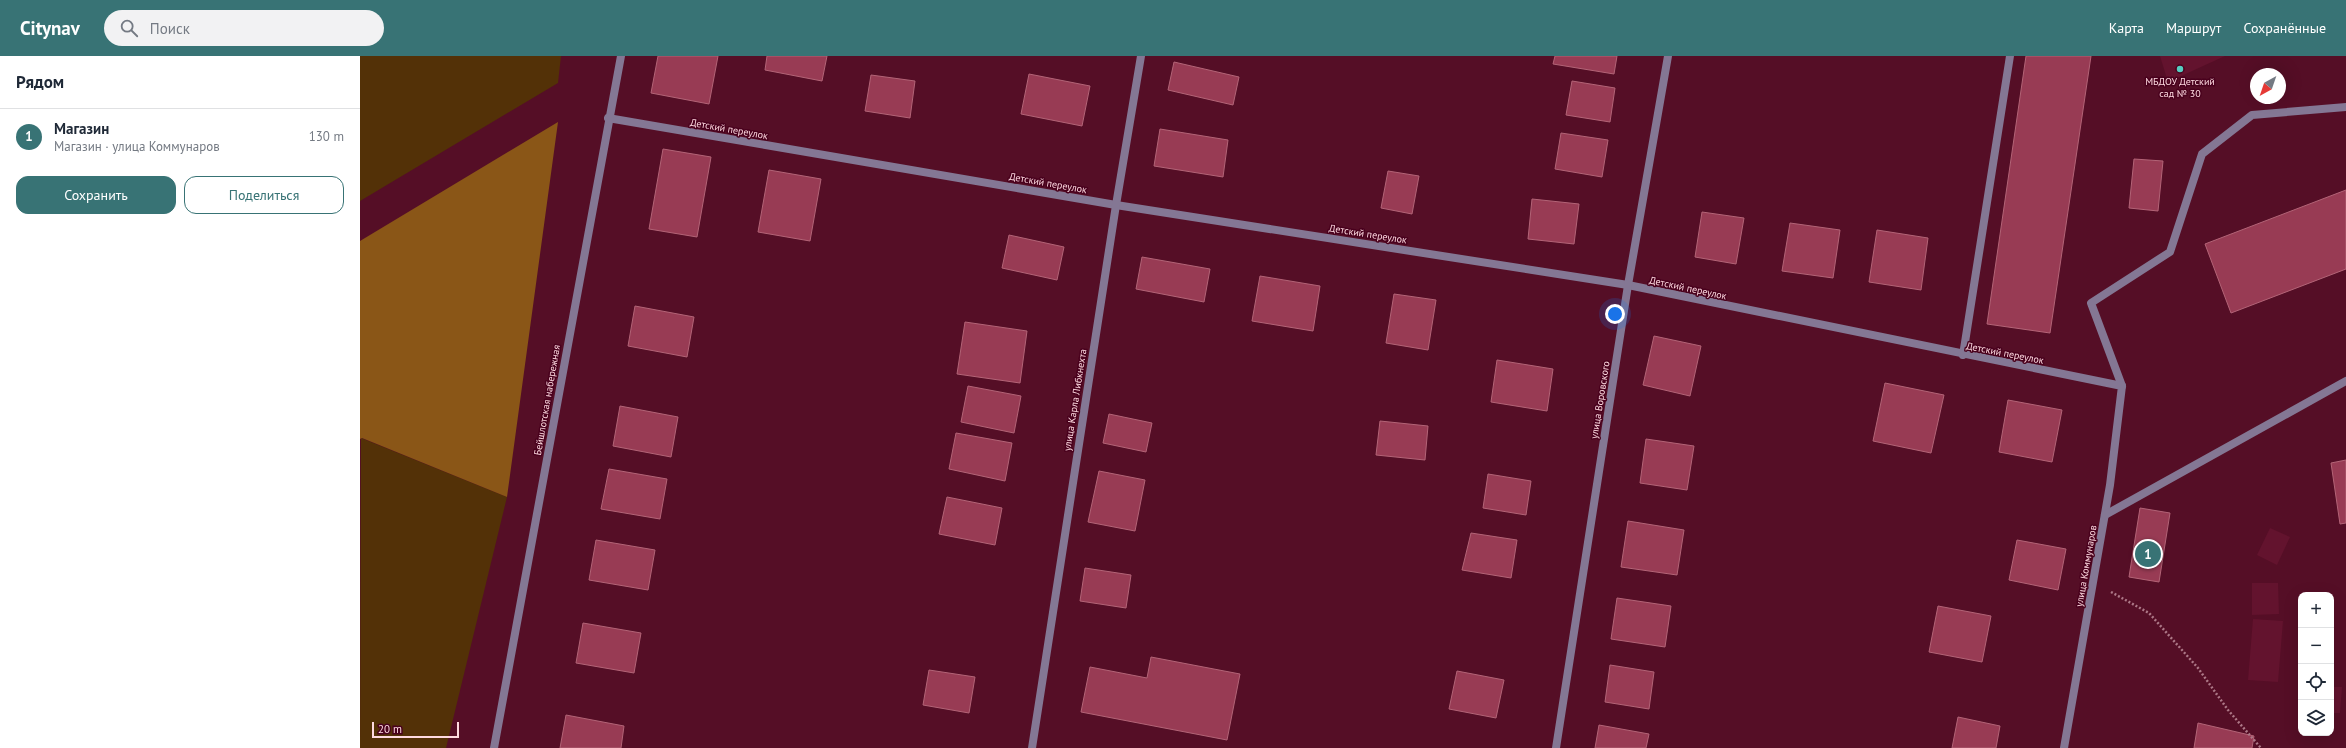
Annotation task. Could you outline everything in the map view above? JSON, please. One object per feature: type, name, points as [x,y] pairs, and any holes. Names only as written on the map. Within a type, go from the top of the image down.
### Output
[{"type":"street","name":"Бейшлотская набережная","points":[[494,748],[608,118],[621,56]]},
{"type":"street","name":"улица Карла Либкнехта","points":[[1032,748],[1116,205],[1141,56]]},
{"type":"street","name":"улица Воровского","points":[[1556,748],[1628,286],[1668,56]]},
{"type":"street","points":[[1963,355],[2010,56]]},
{"type":"street","points":[[2122,386],[2091,303],[2170,252],[2202,154],[2252,115],[2346,107]]},
{"type":"street","name":"Детский переулок","points":[[608,118],[1116,205],[1628,286],[2122,386]]},
{"type":"street","points":[[2105,515],[2346,382]]},
{"type":"street","name":"улица Коммунаров","points":[[2064,748],[2105,515],[2122,386]]},
{"type":"path","points":[[2093,582],[2149,613],[2198,668],[2228,710],[2261,748]]},
{"type":"shaded area","points":[[360,56],[561,56],[558,83],[360,201]]},
{"type":"shaded area","name":"МБДОУ Детский сад № 30","points":[[2160,56],[2225,56],[2168,82]]},
{"type":"shaded area","points":[[558,122],[507,497],[362,438],[360,439],[360,241]]},
{"type":"shaded area","points":[[361,438],[507,497],[446,748],[360,748]]},
{"type":"shaded area","points":[[2270,528],[2290,537],[2277,565],[2257,555]]},
{"type":"shaded area","points":[[2252,583],[2278,583],[2279,614],[2252,615]]},
{"type":"shaded area","points":[[2253,619],[2283,621],[2278,682],[2248,680]]},
{"type":"shaded area","points":[[2334,687],[2342,687],[2340,713],[2334,713]]},
{"type":"building","points":[[658,56],[718,56],[709,104],[651,93]]},
{"type":"building","points":[[767,56],[827,56],[822,81],[765,70]]},
{"type":"building","points":[[1555,56],[1617,56],[1614,74],[1553,64]]},
{"type":"building","points":[[2026,56],[2091,56],[2050,333],[1987,324]]},
{"type":"building","points":[[1174,62],[1239,77],[1233,105],[1168,90]]},
{"type":"building","points":[[1029,74],[1090,86],[1082,126],[1021,114]]},
{"type":"building","points":[[871,75],[915,81],[910,118],[865,111]]},
{"type":"building","points":[[1572,81],[1615,88],[1610,122],[1566,115]]},
{"type":"building","points":[[1160,129],[1228,140],[1223,177],[1154,166]]},
{"type":"building","points":[[1561,133],[1608,140],[1602,177],[1555,169]]},
{"type":"building","points":[[663,149],[711,157],[697,237],[649,229]]},
{"type":"building","points":[[2134,159],[2163,161],[2158,211],[2129,208]]},
{"type":"building","points":[[769,170],[821,179],[810,241],[758,232]]},
{"type":"building","points":[[1388,171],[1419,176],[1412,214],[1381,208]]},
{"type":"building","points":[[2346,190],[2346,269],[2231,313],[2205,244]]},
{"type":"building","points":[[1532,199],[1579,204],[1574,244],[1528,239]]},
{"type":"building","points":[[1702,212],[1744,218],[1736,264],[1695,257]]},
{"type":"building","points":[[1790,223],[1840,230],[1833,278],[1782,271]]},
{"type":"building","points":[[1877,230],[1928,238],[1921,290],[1869,282]]},
{"type":"building","points":[[1009,235],[1064,247],[1057,280],[1002,268]]},
{"type":"building","points":[[1142,257],[1210,269],[1204,302],[1136,289]]},
{"type":"building","points":[[1260,276],[1320,286],[1313,331],[1252,321]]},
{"type":"building","points":[[1394,294],[1436,300],[1428,350],[1386,343]]},
{"type":"building","points":[[635,306],[694,317],[687,357],[628,346]]},
{"type":"building","points":[[965,322],[1027,331],[1020,383],[957,374]]},
{"type":"building","points":[[1654,336],[1701,346],[1690,396],[1643,385]]},
{"type":"building","points":[[1497,360],[1553,369],[1547,411],[1491,402]]},
{"type":"building","points":[[1885,383],[1944,395],[1931,453],[1873,441]]},
{"type":"building","points":[[968,386],[1021,396],[1014,433],[961,422]]},
{"type":"building","points":[[2008,400],[2062,410],[2052,462],[1999,452]]},
{"type":"building","points":[[620,406],[678,417],[671,457],[613,446]]},
{"type":"building","points":[[1109,414],[1152,423],[1146,452],[1103,443]]},
{"type":"building","points":[[1380,421],[1428,426],[1425,460],[1376,455]]},
{"type":"building","points":[[956,433],[1012,443],[1005,481],[949,469]]},
{"type":"building","points":[[1646,439],[1694,446],[1687,490],[1640,483]]},
{"type":"building","points":[[2346,460],[2346,523],[2340,524],[2331,463]]},
{"type":"building","points":[[609,469],[667,479],[660,519],[601,509]]},
{"type":"building","points":[[1099,471],[1145,480],[1135,531],[1088,522]]},
{"type":"building","points":[[1488,474],[1531,481],[1526,515],[1483,508]]},
{"type":"building","points":[[947,497],[1002,508],[995,545],[939,534]]},
{"type":"building","points":[[2140,508],[2170,513],[2159,582],[2129,577]]},
{"type":"building","points":[[1628,521],[1684,530],[1677,575],[1621,567]]},
{"type":"building","points":[[1471,533],[1517,540],[1511,578],[1462,570]]},
{"type":"building","points":[[596,540],[655,550],[648,590],[589,580]]},
{"type":"building","points":[[2017,540],[2066,549],[2058,590],[2009,580]]},
{"type":"building","points":[[1085,568],[1131,575],[1126,608],[1080,601]]},
{"type":"building","points":[[1617,598],[1671,606],[1665,647],[1611,639]]},
{"type":"building","points":[[1938,606],[1991,616],[1982,662],[1929,652]]},
{"type":"building","points":[[583,623],[641,633],[634,673],[576,663]]},
{"type":"building","points":[[1151,657],[1240,674],[1227,740],[1081,712],[1090,667],[1147,678]]},
{"type":"building","points":[[1610,665],[1654,672],[1649,709],[1605,702]]},
{"type":"building","points":[[929,670],[975,677],[969,713],[923,705]]},
{"type":"building","points":[[1457,671],[1504,680],[1496,718],[1449,709]]},
{"type":"building","points":[[566,715],[624,726],[621,748],[560,748]]},
{"type":"building","points":[[1958,717],[2000,726],[1996,748],[1952,748]]},
{"type":"building","points":[[2198,723],[2254,736],[2252,748],[2194,748]]},
{"type":"building","points":[[1599,725],[1649,734],[1646,748],[1595,748]]},
{"type":"place","name":"МБДОУ Детский сад № 30","points":[[2180,69]]},
{"type":"place","name":"Магазин","points":[[2148,554]]}]
